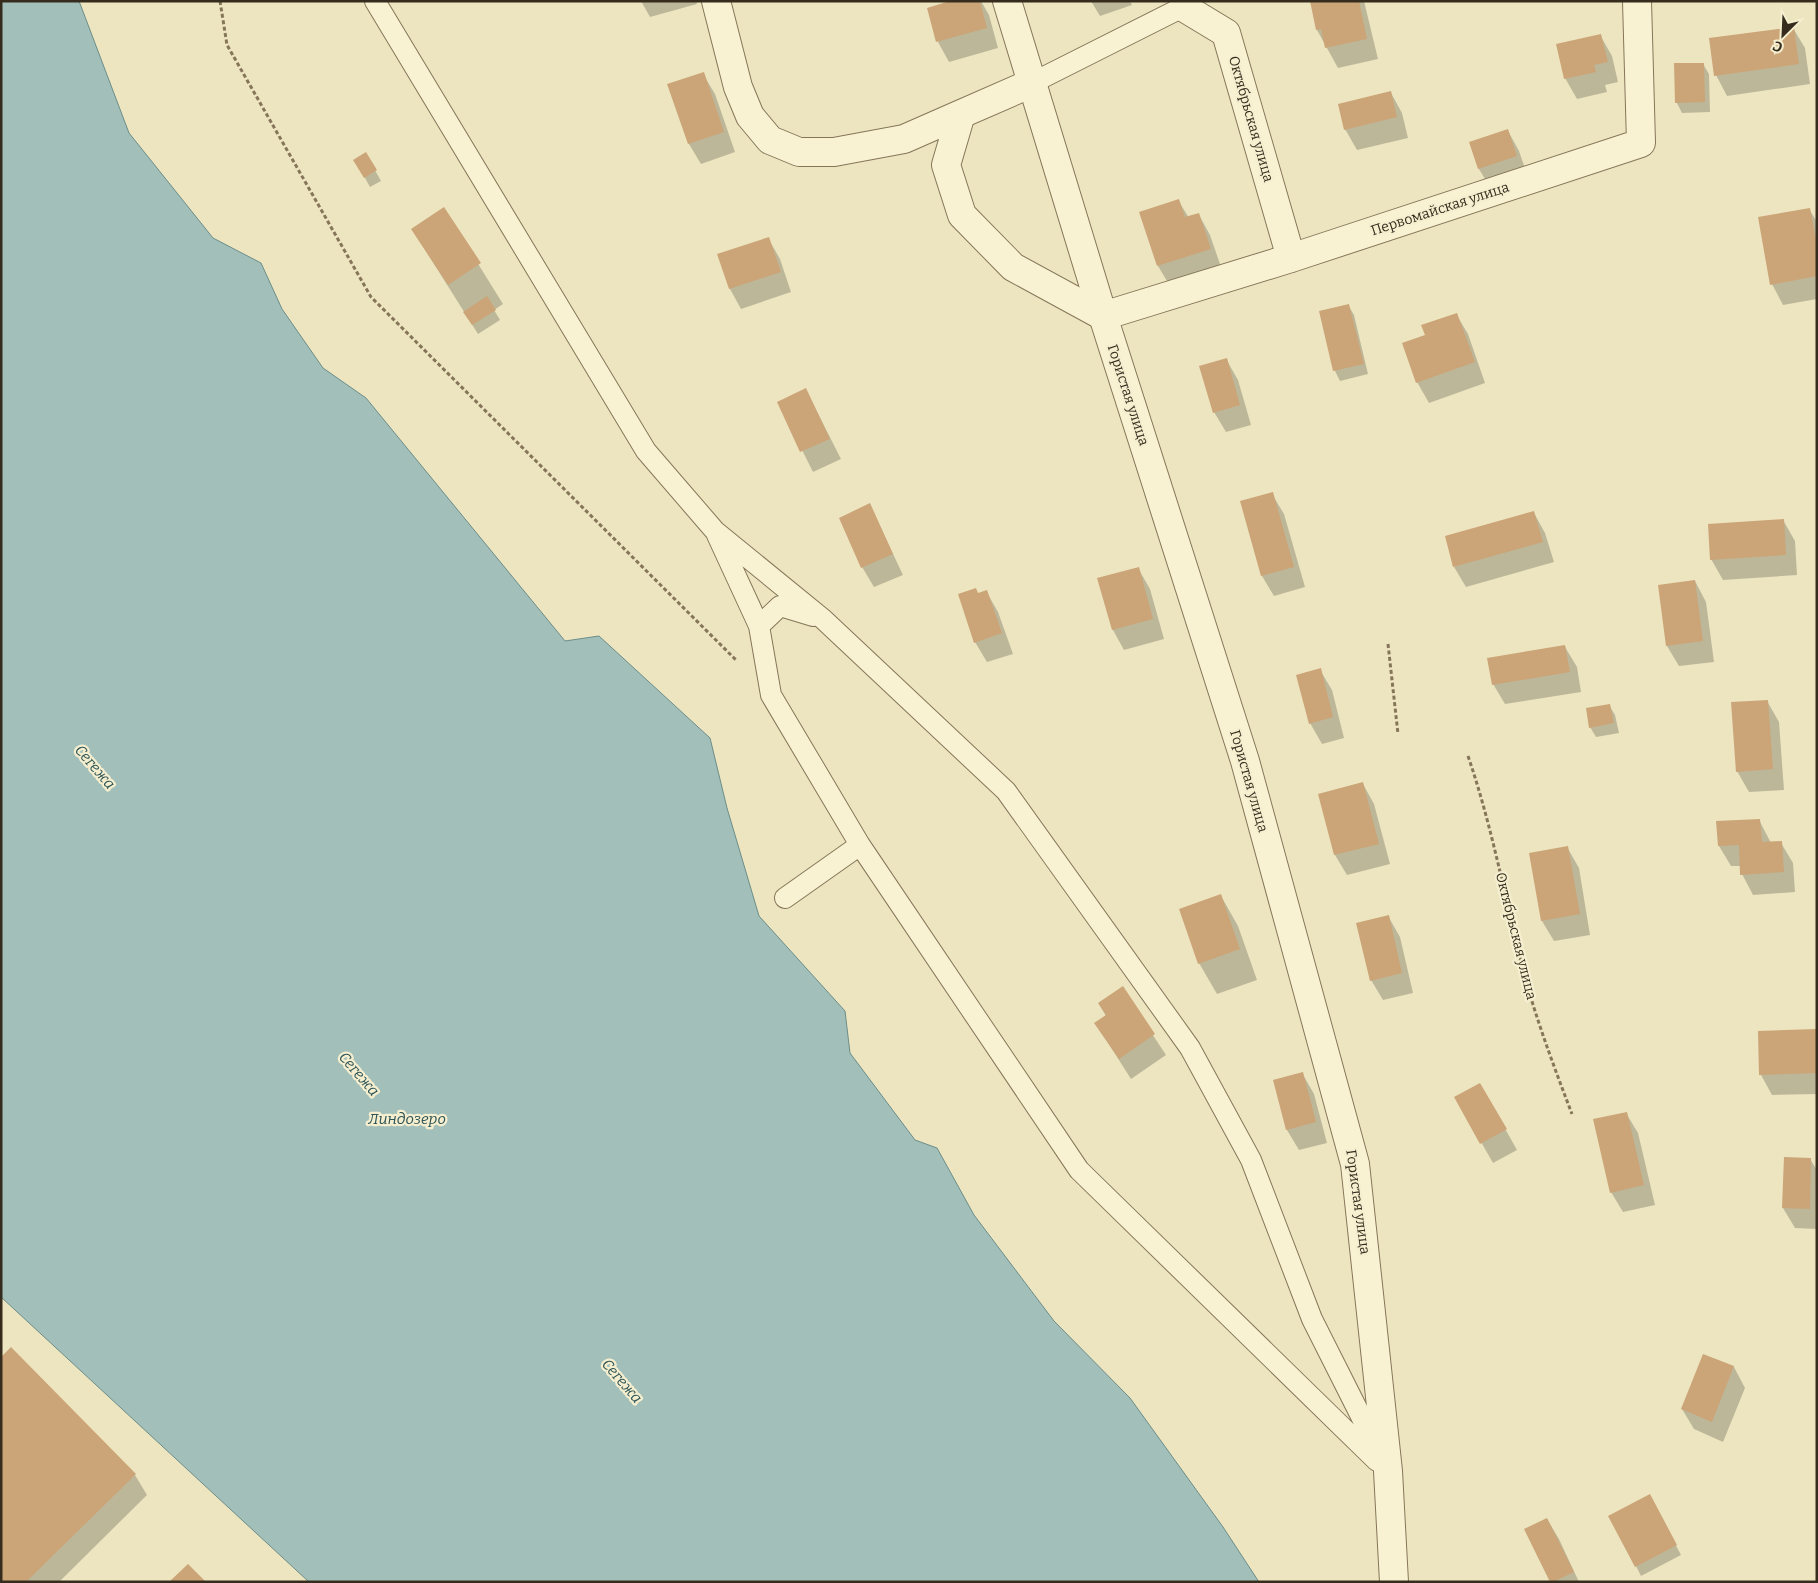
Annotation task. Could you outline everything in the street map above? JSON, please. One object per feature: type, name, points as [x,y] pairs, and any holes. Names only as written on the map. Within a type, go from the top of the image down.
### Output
[{"type":"street","points":[[716,1],[738,87],[750,116],[770,140],[799,152],[834,152],[904,139],[1032,84]]},
{"type":"street","name":"Гористая улица","points":[[1006,1],[1103,316],[1245,761],[1355,1164],[1388,1471],[1394,1582]]},
{"type":"street","name":"Первомайская улица","points":[[1103,316],[1290,258],[1641,143],[1637,1]]},
{"type":"street","name":"Октябрьская улица","points":[[1184,4],[1226,33],[1290,258]]},
{"type":"street","points":[[961,114],[946,165],[962,215],[1014,267],[1103,316]]},
{"type":"lane","points":[[375,1],[646,451],[715,531],[823,619],[1006,791],[1190,1048],[1251,1160],[1312,1319],[1388,1471]]},
{"type":"lane","points":[[1032,84],[1184,4]]},
{"type":"lane","points":[[715,531],[759,626],[771,695],[860,845],[1079,1170],[1388,1471]]},
{"type":"lane","points":[[759,626],[780,606],[823,619]]},
{"type":"lane","points":[[785,898],[860,845]]},
{"type":"path","points":[[220,1],[227,45],[372,297],[771,695]]},
{"type":"path","points":[[1388,644],[1398,734]]},
{"type":"path","name":"Октябрьская улица","points":[[1468,756],[1481,796],[1523,971],[1544,1042],[1572,1114]]},
{"type":"water","name":"Линдозеро","points":[[1,1],[79,1],[129,133],[213,238],[261,263],[282,309],[323,368],[366,398],[565,641],[599,636],[710,738],[727,808],[759,916],[845,1011],[850,1053],[915,1140],[937,1148],[974,1215],[1054,1321],[1130,1398],[1223,1527],[1259,1582],[309,1582],[1,1297]]},
{"type":"building","points":[[950,1],[980,1],[987,28],[936,42],[927,8]]},
{"type":"building","points":[[1310,1],[1359,1],[1367,39],[1325,48],[1321,29],[1316,30]]},
{"type":"building","points":[[1794,27],[1799,64],[1714,76],[1709,38]]},
{"type":"building","points":[[1601,34],[1608,62],[1594,65],[1596,72],[1564,79],[1556,44]]},
{"type":"building","points":[[1674,63],[1704,63],[1705,102],[1675,103]]},
{"type":"building","points":[[704,72],[724,132],[688,144],[667,84]]},
{"type":"building","points":[[1391,91],[1397,117],[1344,130],[1338,104]]},
{"type":"building","points":[[1508,129],[1517,156],[1478,169],[1469,142]]},
{"type":"building","points":[[366,152],[377,170],[364,178],[353,160]]},
{"type":"building","points":[[1179,199],[1185,217],[1199,213],[1211,249],[1157,266],[1139,212]]},
{"type":"building","points":[[444,207],[481,263],[448,285],[411,229]]},
{"type":"building","points":[[1810,208],[1817,244],[1817,276],[1770,285],[1758,217]]},
{"type":"building","points":[[769,237],[781,272],[729,289],[717,254]]},
{"type":"building","points":[[487,296],[496,310],[472,325],[463,312]]},
{"type":"building","points":[[1349,304],[1364,364],[1333,371],[1319,311]]},
{"type":"building","points":[[1457,313],[1475,362],[1416,383],[1402,343],[1425,335],[1421,325]]},
{"type":"building","points":[[1227,358],[1240,405],[1213,413],[1199,366]]},
{"type":"building","points":[[806,388],[830,439],[800,452],[777,402]]},
{"type":"building","points":[[1273,492],[1294,567],[1261,576],[1240,501]]},
{"type":"building","points":[[870,503],[893,554],[861,568],[839,518]]},
{"type":"building","points":[[1534,511],[1543,542],[1453,567],[1445,536]]},
{"type":"building","points":[[1784,519],[1786,555],[1710,560],[1708,524]]},
{"type":"building","points":[[1139,567],[1153,619],[1112,630],[1097,578]]},
{"type":"building","points":[[1695,580],[1703,641],[1666,646],[1658,585]]},
{"type":"building","points":[[976,588],[978,593],[987,590],[1002,633],[974,643],[958,594]]},
{"type":"building","points":[[1565,645],[1570,672],[1492,685],[1487,658]]},
{"type":"building","points":[[1321,668],[1333,717],[1309,724],[1296,675]]},
{"type":"building","points":[[1768,700],[1773,769],[1736,772],[1731,702]]},
{"type":"building","points":[[1610,704],[1614,723],[1589,728],[1586,708]]},
{"type":"building","points":[[1363,782],[1379,844],[1334,855],[1318,794]]},
{"type":"building","points":[[1760,819],[1762,842],[1782,841],[1784,872],[1740,875],[1739,845],[1718,846],[1716,821]]},
{"type":"building","points":[[1568,846],[1580,914],[1541,921],[1529,853]]},
{"type":"building","points":[[1221,894],[1240,949],[1198,964],[1179,909]]},
{"type":"building","points":[[1389,915],[1402,973],[1370,981],[1356,923]]},
{"type":"building","points":[[1123,986],[1155,1034],[1119,1059],[1094,1023],[1106,1015],[1098,1003]]},
{"type":"building","points":[[1817,1029],[1817,1073],[1759,1075],[1758,1031]]},
{"type":"building","points":[[1303,1072],[1316,1122],[1286,1130],[1273,1080]]},
{"type":"building","points":[[1480,1083],[1507,1129],[1480,1144],[1454,1097]]},
{"type":"building","points":[[1627,1112],[1644,1185],[1610,1193],[1593,1119]]},
{"type":"building","points":[[1784,1157],[1811,1158],[1810,1209],[1782,1208]]},
{"type":"building","points":[[11,1347],[136,1474],[26,1582],[1,1582],[1,1357]]},
{"type":"building","points":[[1703,1354],[1734,1366],[1712,1422],[1681,1409]]},
{"type":"building","points":[[1650,1494],[1677,1545],[1635,1567],[1608,1516]]},
{"type":"building","points":[[1547,1518],[1574,1572],[1553,1582],[1550,1582],[1524,1529]]},
{"type":"building","points":[[188,1564],[206,1582],[169,1582]]},
{"type":"water label","name":"Сегежа","points":[[95,767]]},
{"type":"water label","name":"Сегежа","points":[[359,1074]]},
{"type":"water label","name":"Сегежа","points":[[622,1381]]}]
